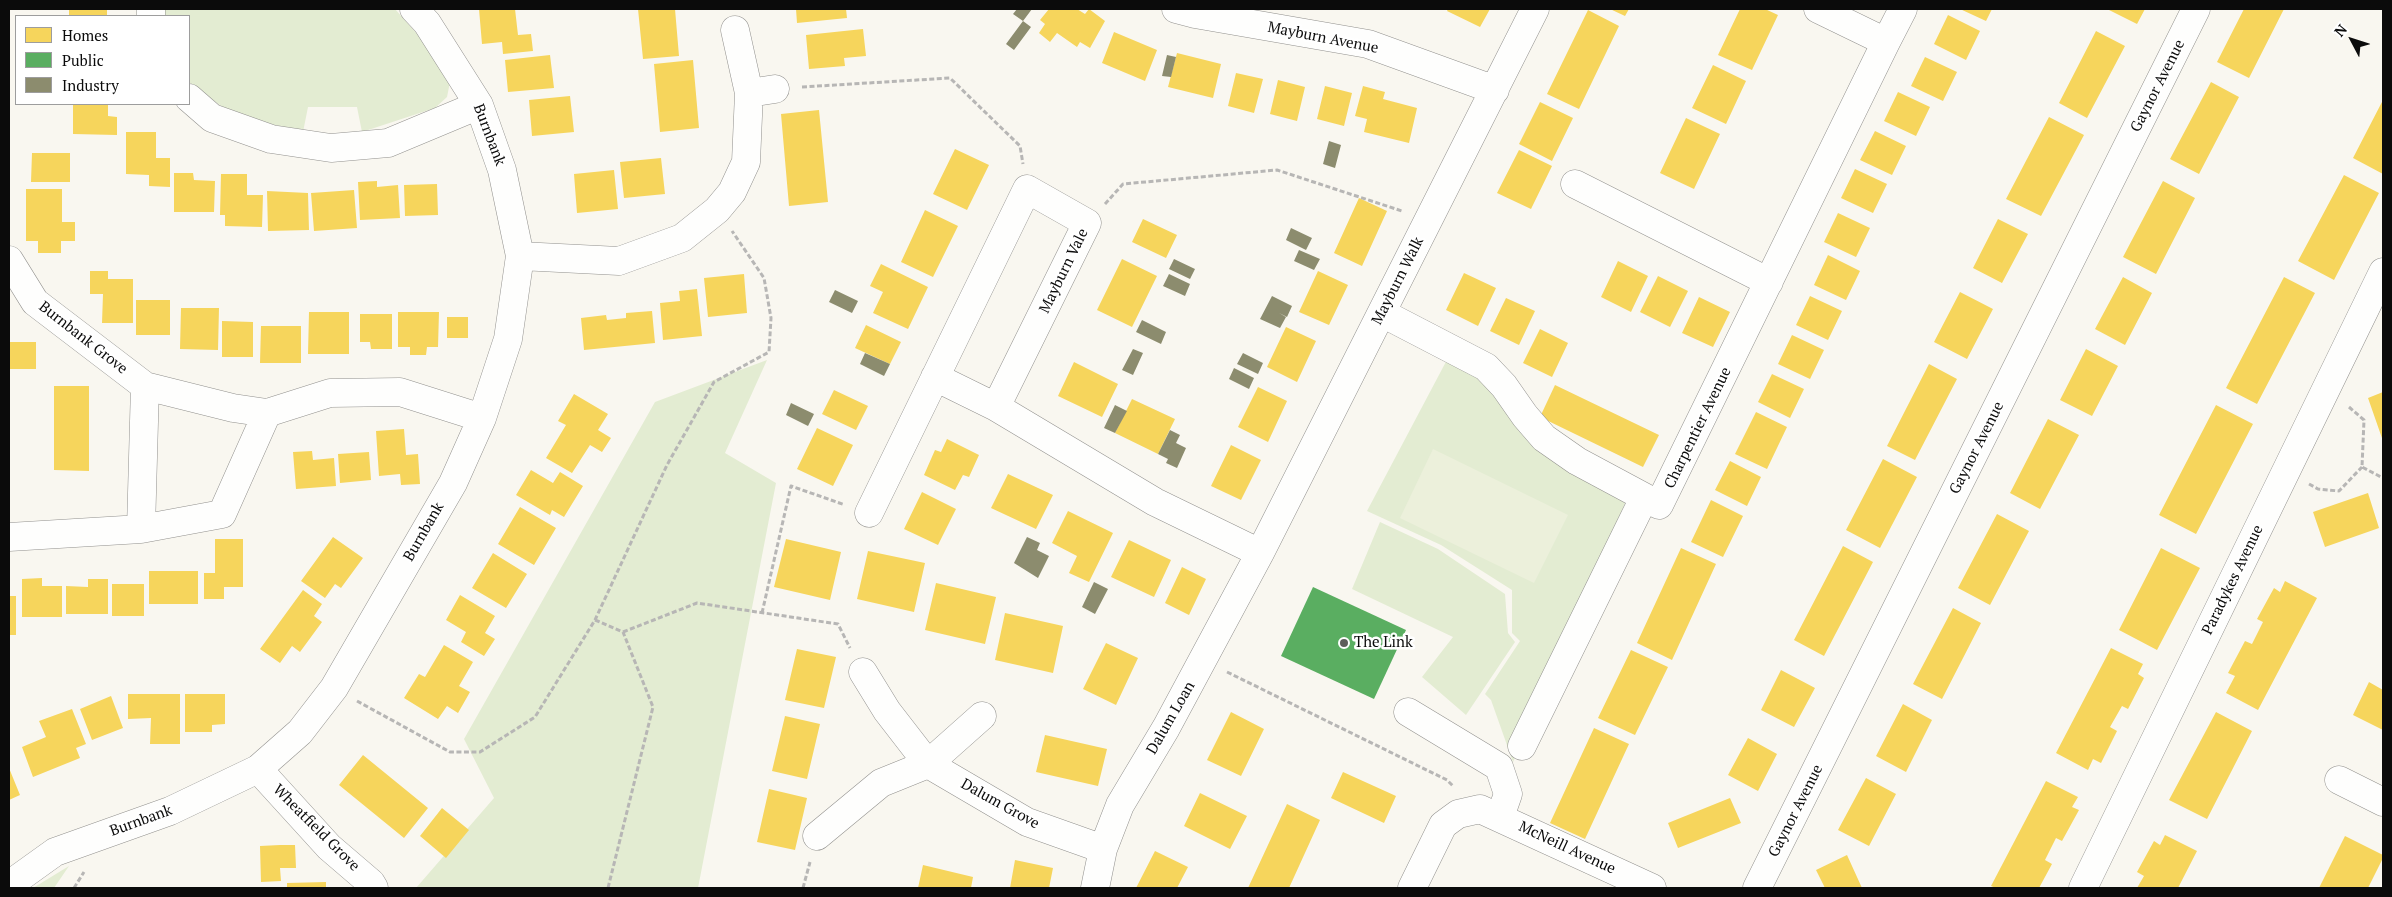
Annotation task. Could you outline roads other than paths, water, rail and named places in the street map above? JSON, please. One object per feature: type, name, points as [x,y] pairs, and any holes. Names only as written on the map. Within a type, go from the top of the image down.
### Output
[{"type":"street","name":"Burnbank","points":[[9,885],[55,852],[170,811],[258,768],[300,732],[334,688],[453,482],[482,418],[508,339],[520,256],[502,170],[479,105],[427,23],[414,9]]},
{"type":"street","name":"Mayburn Avenue","points":[[1176,9],[1195,14],[1368,44],[1495,90]]},
{"type":"street","name":"Mayburn Walk","points":[[1260,553],[1535,9]]},
{"type":"street","points":[[1818,9],[1886,42]]},
{"type":"street","name":"Charpentier Avenue","points":[[1382,313],[1486,367],[1504,386],[1525,416],[1544,438],[1577,461],[1659,505],[1903,9]]},
{"type":"street","name":"Gaynor Avenue","points":[[1758,888],[2196,9]]},
{"type":"street","points":[[520,256],[619,261],[682,238],[717,210],[732,192],[746,162],[749,93],[735,30]]},
{"type":"street","points":[[749,93],[775,89]]},
{"type":"street","points":[[190,99],[212,118],[262,136],[331,148],[388,143],[479,105]]},
{"type":"street","points":[[1575,184],[1769,282]]},
{"type":"street","name":"Mayburn Vale","points":[[935,378],[1027,189],[1087,223],[996,407]]},
{"type":"street","name":"Burnbank Grove","points":[[9,260],[35,302],[145,386],[233,408],[267,413],[330,393],[400,392],[482,418]]},
{"type":"street","name":"Paradykes Avenue","points":[[2083,888],[2383,272]]},
{"type":"street","points":[[869,513],[935,378],[996,407],[1155,502],[1260,553]]},
{"type":"street","points":[[141,529],[145,386]]},
{"type":"street","points":[[9,537],[141,529],[222,514],[267,413]]},
{"type":"street","points":[[1522,746],[1644,498]]},
{"type":"street","name":"Dalum Loan","points":[[1095,888],[1103,849],[1120,805],[1204,661],[1260,553]]},
{"type":"street","name":"Dalum Grove","points":[[863,672],[887,710],[928,764],[1027,822],[1103,849]]},
{"type":"street","points":[[1408,712],[1499,767],[1508,794],[1490,813],[1458,814],[1443,825],[1412,888]]},
{"type":"street","points":[[816,836],[881,783],[928,764],[982,716]]},
{"type":"street","name":"Wheatfield Grove","points":[[258,768],[329,847],[371,883],[374,888]]},
{"type":"street","points":[[2339,780],[2383,802]]},
{"type":"street","name":"McNeill Avenue","points":[[1490,813],[1652,888]]},
{"type":"place","name":"The Link","points":[[1344,643]]}]
